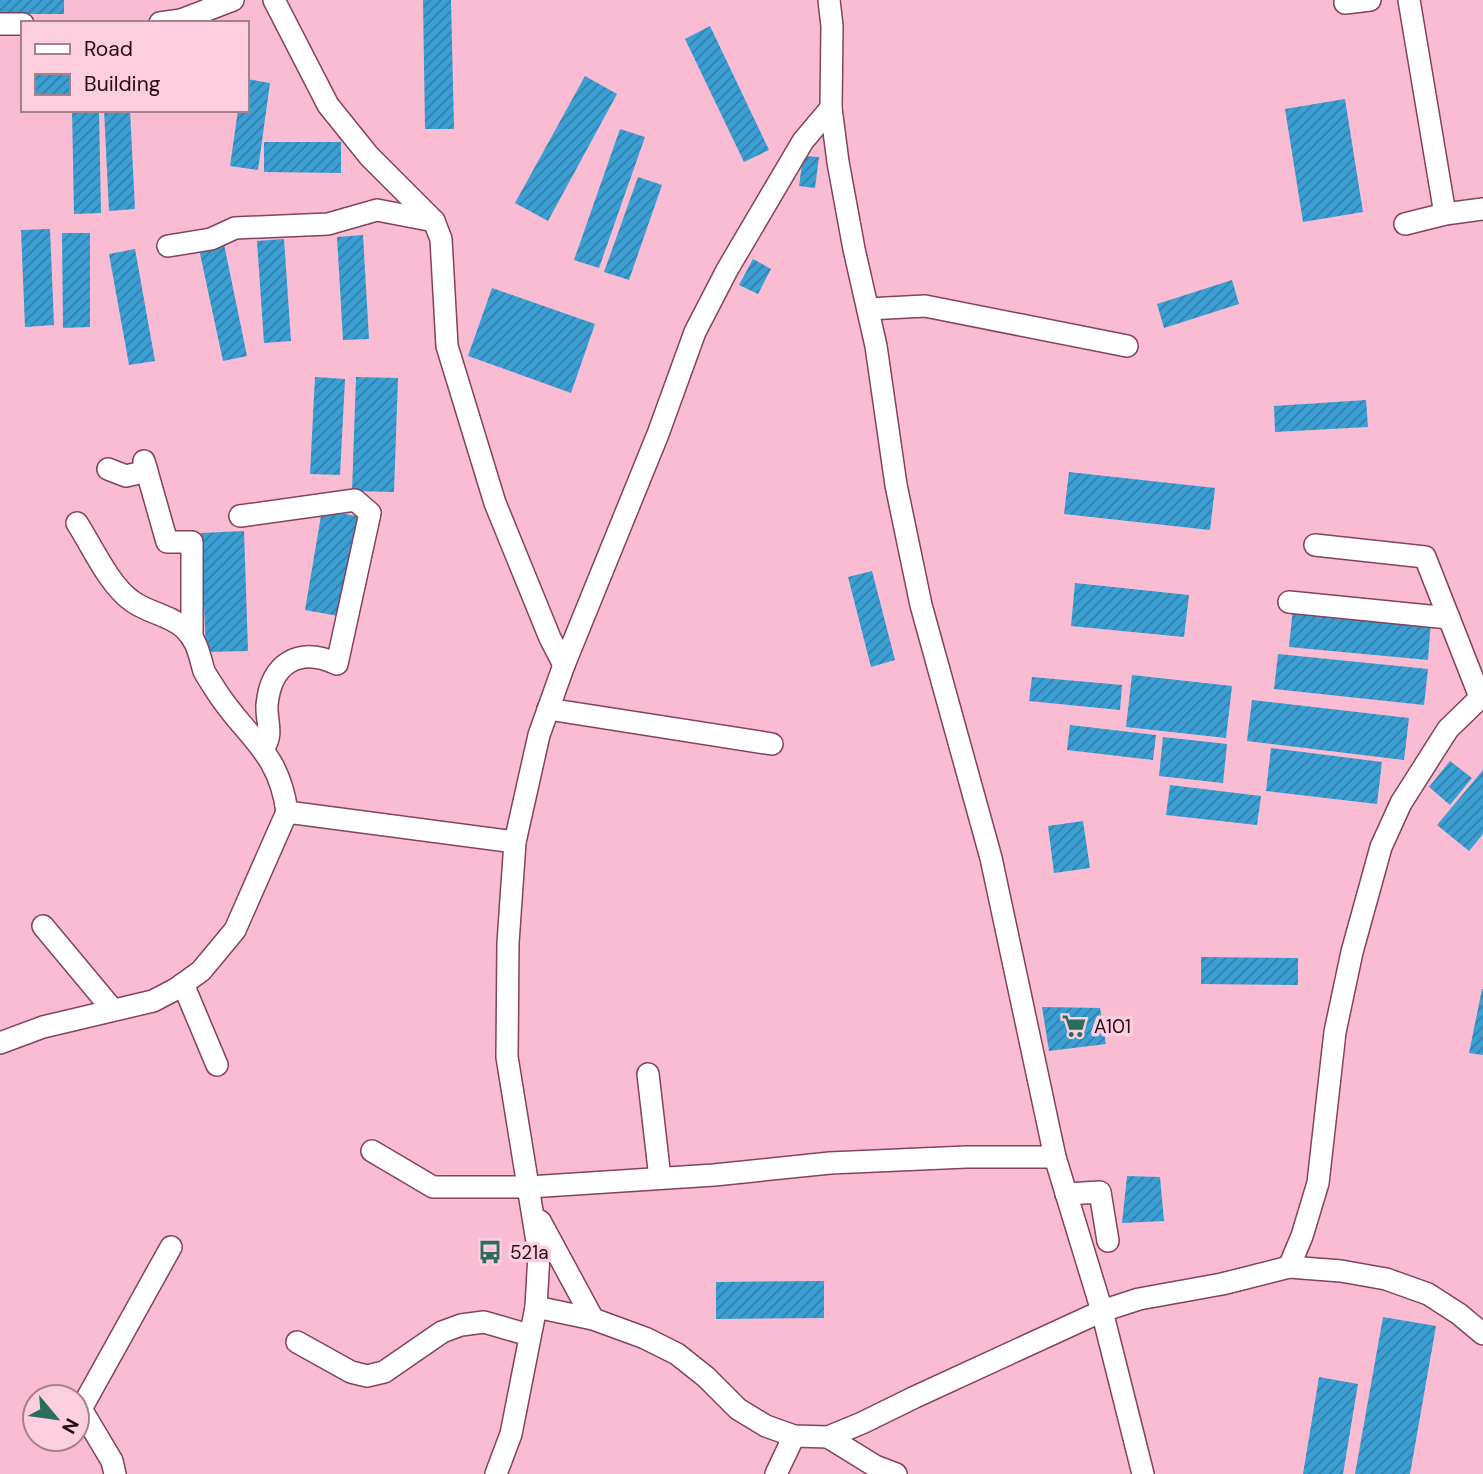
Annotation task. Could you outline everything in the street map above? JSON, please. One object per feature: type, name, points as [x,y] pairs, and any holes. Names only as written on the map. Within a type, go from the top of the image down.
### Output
[{"type":"street","points":[[174,21],[233,0]]},
{"type":"street","points":[[274,0],[328,105],[369,156],[434,221],[441,239],[447,346],[495,503],[550,638],[564,665]]},
{"type":"street","points":[[829,0],[832,26],[831,108],[854,249],[876,346],[896,485],[921,605],[990,858],[1055,1157],[1102,1311],[1143,1474]]},
{"type":"street","points":[[1345,3],[1370,0]]},
{"type":"street","points":[[1409,0],[1445,214]]},
{"type":"street","points":[[0,24],[21,24]]},
{"type":"street","points":[[496,1474],[511,1434],[536,1307],[539,1254],[507,1057],[508,943],[515,842],[539,735],[564,665],[658,434],[695,332],[727,270],[803,141],[831,108]]},
{"type":"street","points":[[1405,224],[1445,214],[1483,209]]},
{"type":"street","points":[[168,246],[211,239],[234,228],[328,224],[377,211],[434,221]]},
{"type":"street","points":[[868,309],[925,306],[1127,346]]},
{"type":"street","points":[[108,469],[126,476],[146,466],[167,542],[192,542],[192,637]]},
{"type":"street","points":[[240,516],[355,500],[370,513],[337,664],[311,655],[296,658],[284,667],[270,692],[267,712],[270,736],[263,748]]},
{"type":"street","points":[[0,1042],[43,1027],[153,1001],[201,971],[235,930],[287,812],[281,782],[263,748],[244,729],[215,690],[204,671],[203,659],[192,637],[176,622],[142,607],[124,594],[77,523]]},
{"type":"street","points":[[1289,1267],[1302,1236],[1318,1183],[1335,1032],[1352,952],[1381,847],[1401,803],[1448,729],[1481,696],[1425,557],[1315,545]]},
{"type":"street","points":[[1289,602],[1449,618]]},
{"type":"street","points":[[548,709],[772,744]]},
{"type":"street","points":[[287,812],[515,842]]},
{"type":"street","points":[[43,926],[113,1010]]},
{"type":"street","points":[[183,984],[217,1065]]},
{"type":"street","points":[[648,1074],[660,1178]]},
{"type":"street","points":[[373,1151],[433,1187],[531,1197],[660,1178],[830,1163],[965,1157],[1055,1157]]},
{"type":"street","points":[[1066,1195],[1100,1192],[1108,1241]]},
{"type":"street","points":[[531,1197],[593,1319]]},
{"type":"street","points":[[115,1474],[112,1461],[81,1409],[171,1247]]},
{"type":"street","points":[[536,1307],[593,1319],[645,1338],[677,1354],[706,1377],[738,1409],[766,1426],[794,1436],[828,1437],[1102,1311],[1139,1299],[1222,1284],[1289,1267],[1340,1271],[1386,1279],[1428,1294],[1483,1334]]},
{"type":"street","points":[[297,1342],[351,1372],[367,1376],[384,1372],[442,1332],[461,1325],[484,1322],[529,1335]]},
{"type":"street","points":[[776,1474],[794,1436]]},
{"type":"street","points":[[828,1437],[875,1466],[896,1474]]},
{"type":"building","points":[[0,0],[64,0],[64,14],[0,14]]},
{"type":"building","points":[[423,0],[451,0],[454,129],[425,129]]},
{"type":"building","points":[[710,26],[769,150],[744,162],[685,39]]},
{"type":"building","points":[[585,76],[617,94],[548,221],[515,203]]},
{"type":"building","points":[[248,79],[270,83],[258,170],[230,166],[238,112],[248,112]]},
{"type":"building","points":[[1345,99],[1363,212],[1303,222],[1285,109]]},
{"type":"building","points":[[72,112],[99,112],[101,213],[74,214]]},
{"type":"building","points":[[104,112],[130,112],[135,209],[109,211]]},
{"type":"building","points":[[620,129],[645,137],[599,268],[574,260]]},
{"type":"building","points":[[264,142],[341,142],[341,173],[264,172]]},
{"type":"building","points":[[803,156],[819,157],[815,188],[799,186]]},
{"type":"building","points":[[638,177],[662,185],[629,280],[604,272]]},
{"type":"building","points":[[50,229],[54,325],[25,327],[21,230]]},
{"type":"building","points":[[62,233],[90,233],[90,327],[63,328]]},
{"type":"building","points":[[363,235],[369,339],[343,340],[337,237]]},
{"type":"building","points":[[284,239],[291,341],[264,343],[257,241]]},
{"type":"building","points":[[224,244],[247,356],[223,361],[199,249]]},
{"type":"building","points":[[135,249],[155,361],[129,365],[109,254]]},
{"type":"building","points":[[753,259],[771,269],[758,294],[739,285]]},
{"type":"building","points":[[1232,280],[1239,304],[1164,328],[1157,304]]},
{"type":"building","points":[[492,288],[595,324],[571,393],[468,356]]},
{"type":"building","points":[[315,377],[345,379],[340,475],[310,474]]},
{"type":"building","points":[[356,377],[398,378],[394,492],[352,491]]},
{"type":"building","points":[[1366,400],[1368,427],[1275,432],[1274,406]]},
{"type":"building","points":[[1069,472],[1215,488],[1210,530],[1064,514]]},
{"type":"building","points":[[322,510],[362,517],[344,617],[305,610]]},
{"type":"building","points":[[244,531],[248,651],[206,652],[201,533]]},
{"type":"building","points":[[872,571],[895,660],[871,667],[848,577]]},
{"type":"building","points":[[1075,583],[1189,595],[1184,637],[1071,626]]},
{"type":"building","points":[[1293,608],[1431,620],[1428,660],[1289,647]]},
{"type":"building","points":[[1278,654],[1428,669],[1424,705],[1274,689]]},
{"type":"building","points":[[1132,675],[1232,686],[1226,738],[1126,727]]},
{"type":"building","points":[[1032,677],[1122,685],[1120,710],[1029,701]]},
{"type":"building","points":[[1252,700],[1409,718],[1404,760],[1247,741]]},
{"type":"building","points":[[1070,725],[1156,735],[1153,760],[1067,750]]},
{"type":"building","points":[[1163,737],[1227,744],[1223,783],[1159,776]]},
{"type":"building","points":[[1271,748],[1382,762],[1377,804],[1266,791]]},
{"type":"building","points":[[1450,761],[1472,778],[1450,805],[1429,787]]},
{"type":"building","points":[[1483,770],[1483,834],[1469,851],[1437,825]]},
{"type":"building","points":[[1170,785],[1261,796],[1257,825],[1166,815]]},
{"type":"building","points":[[1083,821],[1090,868],[1054,873],[1048,826]]},
{"type":"building","points":[[1201,957],[1298,958],[1298,985],[1201,984]]},
{"type":"building","points":[[1483,989],[1483,1055],[1469,1053]]},
{"type":"building","name":"A101","points":[[1042,1007],[1100,1008],[1106,1044],[1049,1051]]},
{"type":"building","points":[[1127,1176],[1160,1177],[1164,1221],[1122,1223]]},
{"type":"building","points":[[824,1281],[824,1318],[716,1319],[716,1282]]},
{"type":"building","points":[[1383,1317],[1436,1326],[1410,1474],[1355,1474]]},
{"type":"building","points":[[1319,1377],[1358,1384],[1343,1474],[1303,1474]]},
{"type":"place","name":"A101","points":[[1074,1026]]},
{"type":"place","name":"521a","points":[[490,1252]]}]
